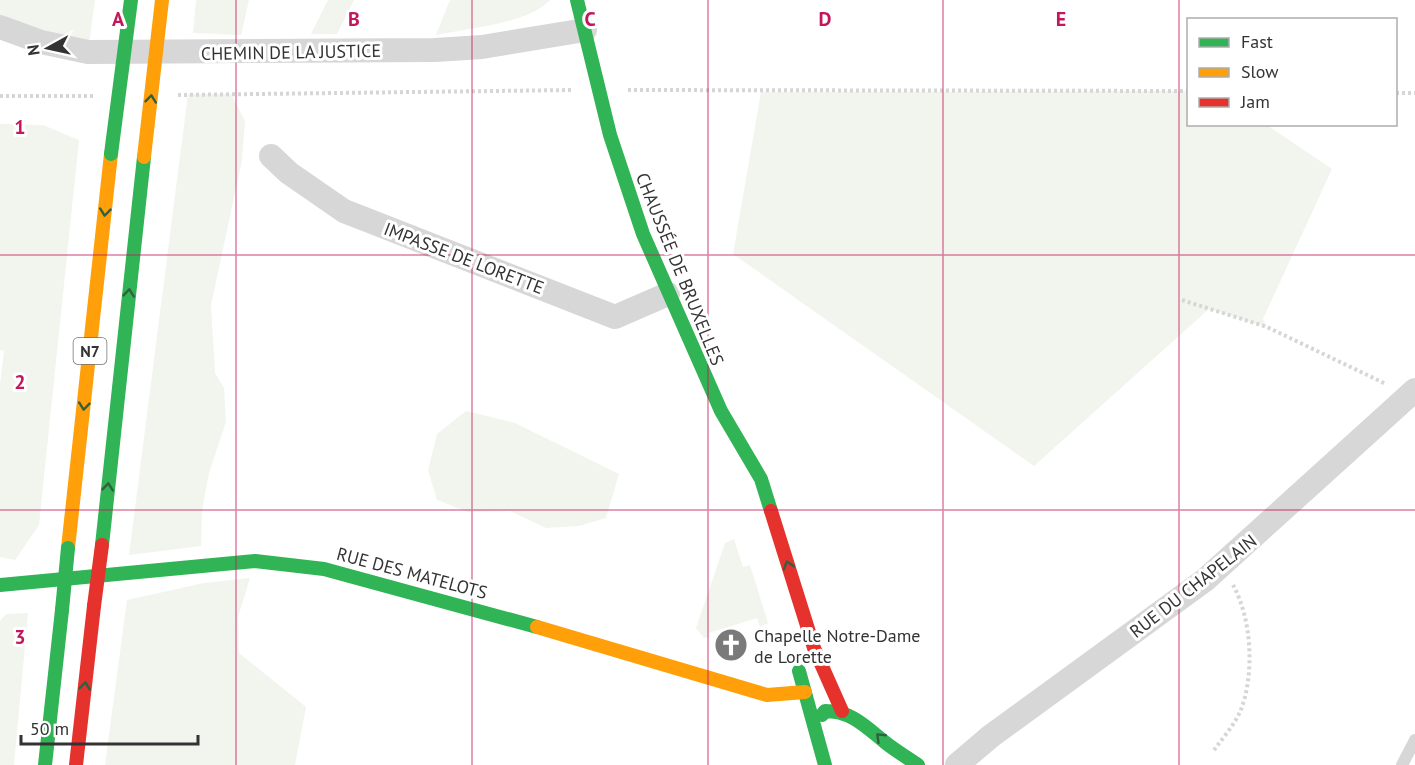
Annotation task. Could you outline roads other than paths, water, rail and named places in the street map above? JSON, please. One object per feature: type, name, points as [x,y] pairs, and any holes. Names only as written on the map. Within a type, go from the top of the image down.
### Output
[{"type":"main road","name":"N7","points":[[45,765],[111,154],[131,0]]},
{"type":"main road","name":"N7","points":[[76,765],[162,0]]},
{"type":"main road","name":"CHAUSSÉE DE BRUXELLES","points":[[577,0],[598,90],[625,186],[668,294],[721,411],[761,479],[814,648],[842,711]]},
{"type":"main road","name":"CHAUSSÉE DE BRUXELLES","points":[[721,411],[731,454]]},
{"type":"main road","name":"RUE DES MATELOTS","points":[[0,585],[255,561],[324,568],[489,612],[743,689],[767,695],[805,692]]},
{"type":"main road","points":[[794,656],[826,764]]},
{"type":"main road","points":[[815,723],[825,711],[842,711],[868,726],[887,744],[918,765]]},
{"type":"street","name":"CHEMIN DE LA JUSTICE","points":[[0,27],[41,42],[88,52],[435,50],[482,46],[585,30]]},
{"type":"street","name":"IMPASSE DE LORETTE","points":[[271,156],[289,173],[344,211],[615,317],[668,294]]},
{"type":"street","name":"RUE DU CHAPELAIN","points":[[957,765],[991,736],[1219,568],[1412,393]]},
{"type":"lane","points":[[1402,765],[1415,740]]},
{"type":"place","name":"Chapelle Notre-Dame de Lorette","points":[[731,645]]}]
